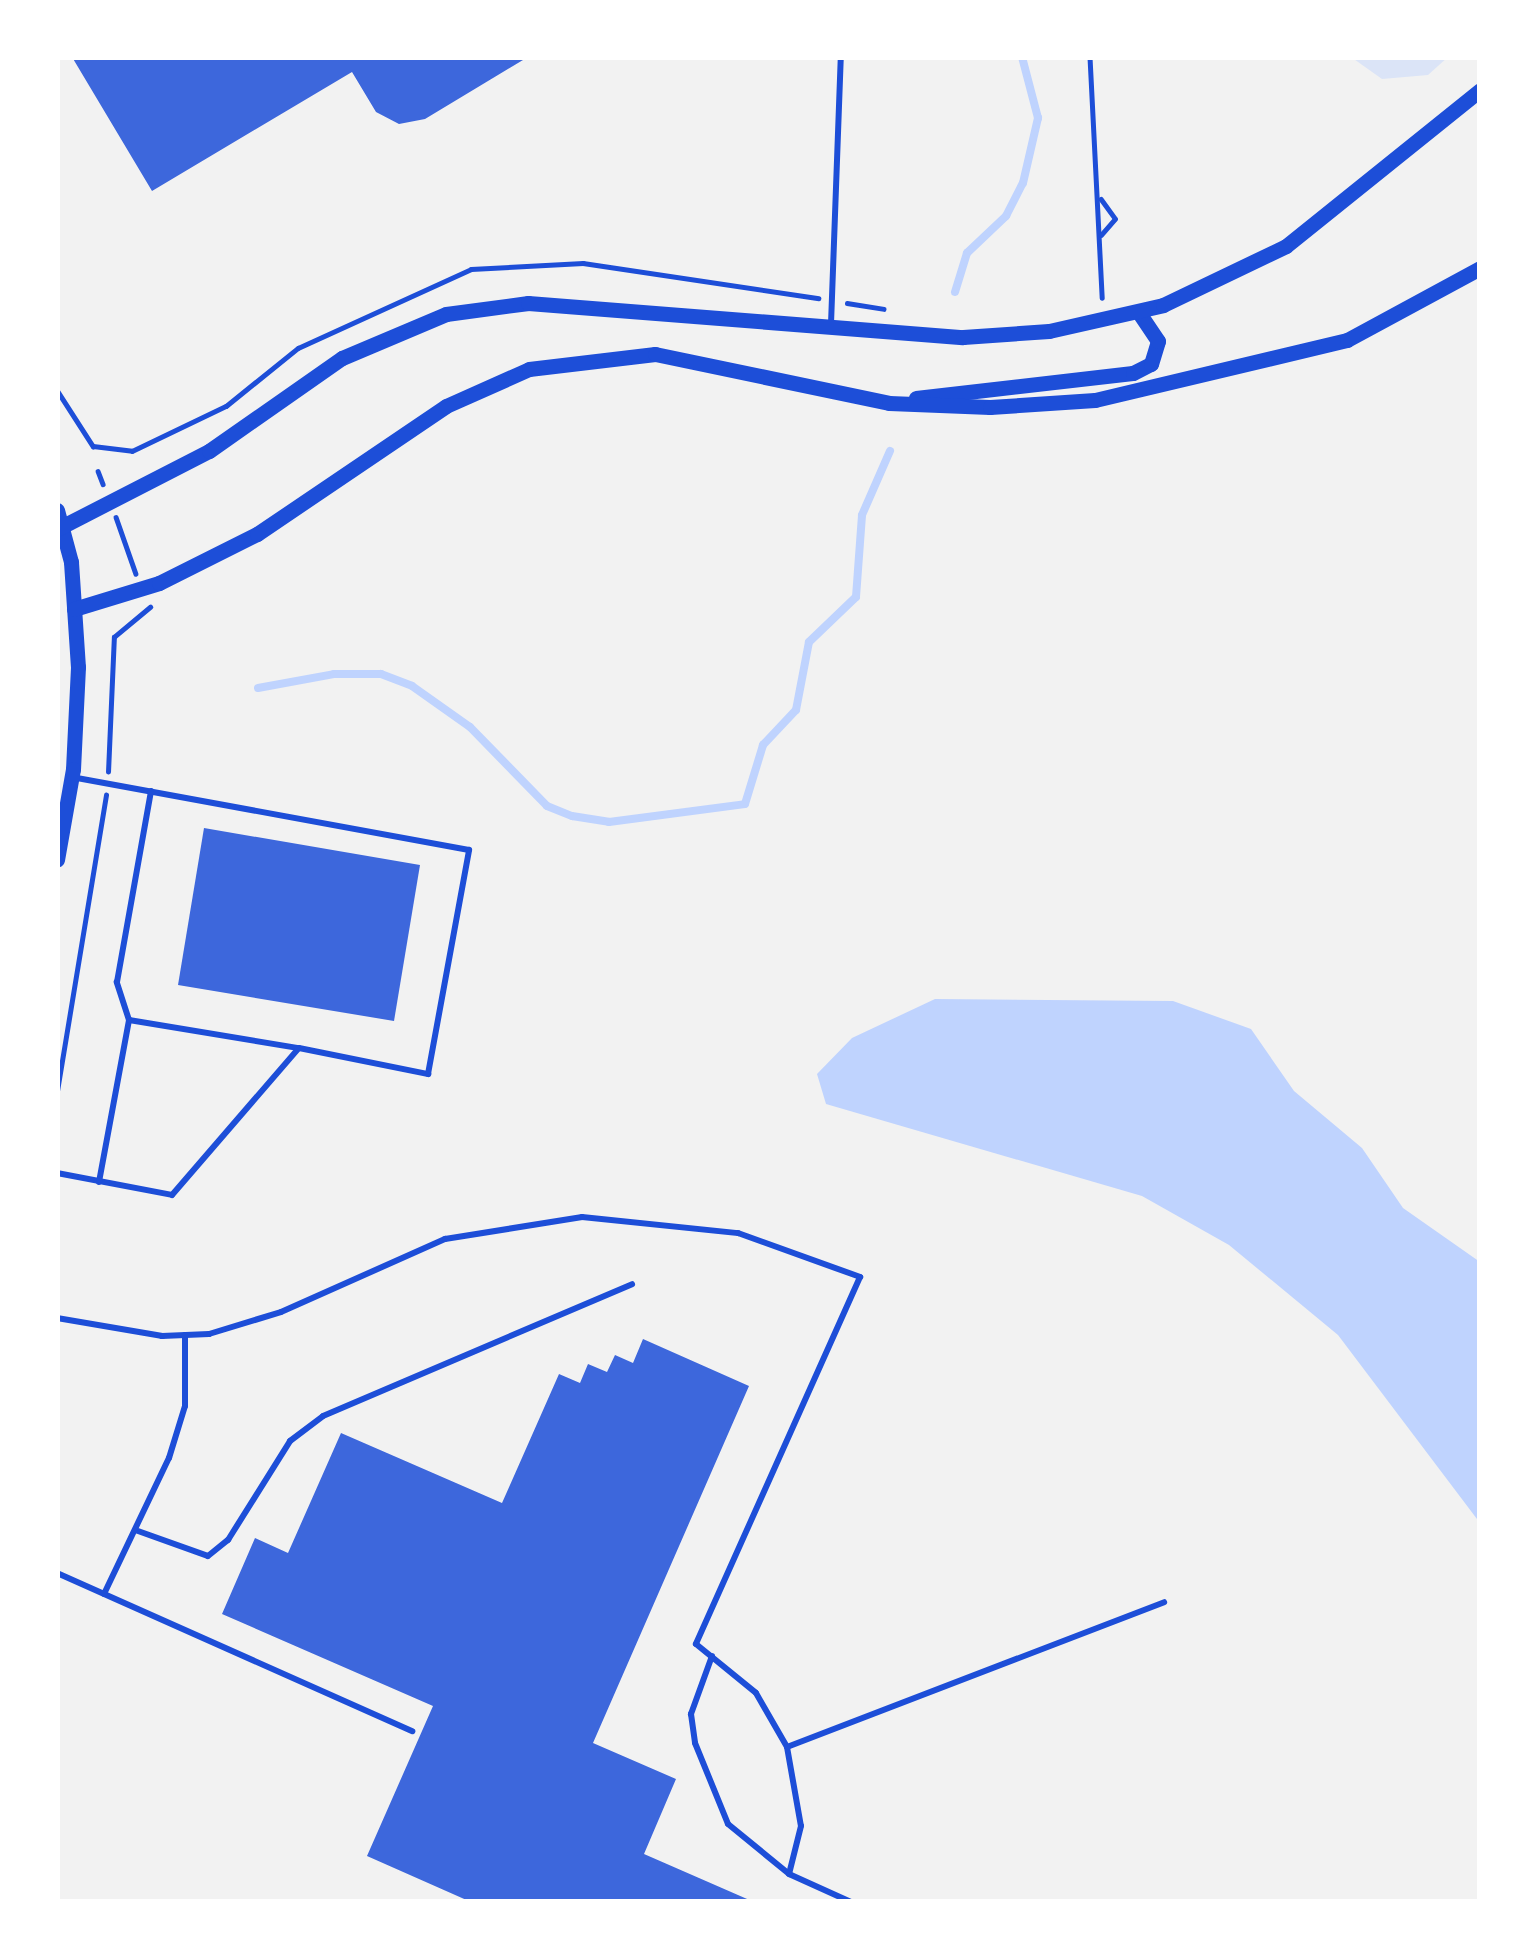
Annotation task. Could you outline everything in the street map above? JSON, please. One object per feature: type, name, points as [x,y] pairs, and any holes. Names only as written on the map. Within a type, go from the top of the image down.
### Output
[{"type":"street","points":[[57,860],[71,778],[74,609],[58,521],[209,451],[342,358],[446,314],[528,304],[1003,336],[1101,322],[1232,278],[1286,246],[1480,90]]},
{"type":"street","points":[[74,609],[159,583],[240,543],[446,406],[529,369],[655,354],[889,403],[1061,403],[1241,370],[1347,340],[1480,268]]},
{"type":"street","points":[[889,403],[1133,373],[1151,364],[1158,341],[1139,313]]},
{"type":"lane","points":[[831,328],[841,57]]},
{"type":"lane","points":[[71,778],[470,850],[428,1074],[128,1020]]},
{"type":"lane","points":[[99,1182],[128,1020],[117,982],[151,790]]},
{"type":"lane","points":[[57,1173],[172,1195],[299,1048]]},
{"type":"lane","points":[[57,1318],[185,1335],[241,1327],[445,1239],[528,1221],[666,1220],[811,1254],[860,1277],[696,1644],[756,1694],[787,1747],[800,1784],[801,1826],[789,1874]]},
{"type":"lane","points":[[138,1531],[208,1556],[228,1540],[290,1442],[322,1416],[632,1285]]},
{"type":"lane","points":[[104,1594],[138,1531],[185,1406],[185,1335]]},
{"type":"lane","points":[[57,1574],[412,1731]]},
{"type":"lane","points":[[787,1747],[1164,1602]]},
{"type":"lane","points":[[712,1656],[691,1714],[695,1743],[728,1824],[789,1874],[851,1902]]},
{"type":"path","points":[[1090,57],[1100,200],[1101,322]]},
{"type":"path","points":[[1100,200],[1115,219],[1101,235]]},
{"type":"path","points":[[119,526],[134,570]]},
{"type":"path","points":[[57,1091],[107,783],[114,638],[152,612]]},
{"type":"shaded area","points":[[1351,57],[1448,57],[1428,75],[1382,79]]},
{"type":"water","points":[[935,999],[1173,1001],[1251,1029],[1294,1091],[1362,1148],[1403,1208],[1480,1262],[1480,1523],[1338,1335],[1229,1245],[1142,1196],[826,1104],[817,1074],[852,1038]]},
{"type":"building","points":[[72,57],[528,57],[425,119],[399,124],[376,112],[352,72],[152,191]]},
{"type":"building","points":[[204,828],[420,865],[394,1021],[178,985]]},
{"type":"building","points":[[643,1339],[749,1386],[593,1743],[676,1779],[644,1854],[754,1902],[471,1902],[367,1856],[433,1706],[222,1614],[255,1538],[288,1553],[341,1433],[502,1503],[559,1374],[580,1383],[588,1364],[607,1372],[615,1355],[633,1363]]},
{"type":"waterway","points":[[955,292],[967,253],[1006,216],[1023,183],[1038,118],[1022,57]]},
{"type":"waterway","points":[[258,688],[334,674],[381,674],[412,686],[470,727],[547,806],[572,816],[609,822],[745,804],[763,745],[796,710],[809,642],[856,597],[862,515],[890,451]]}]
